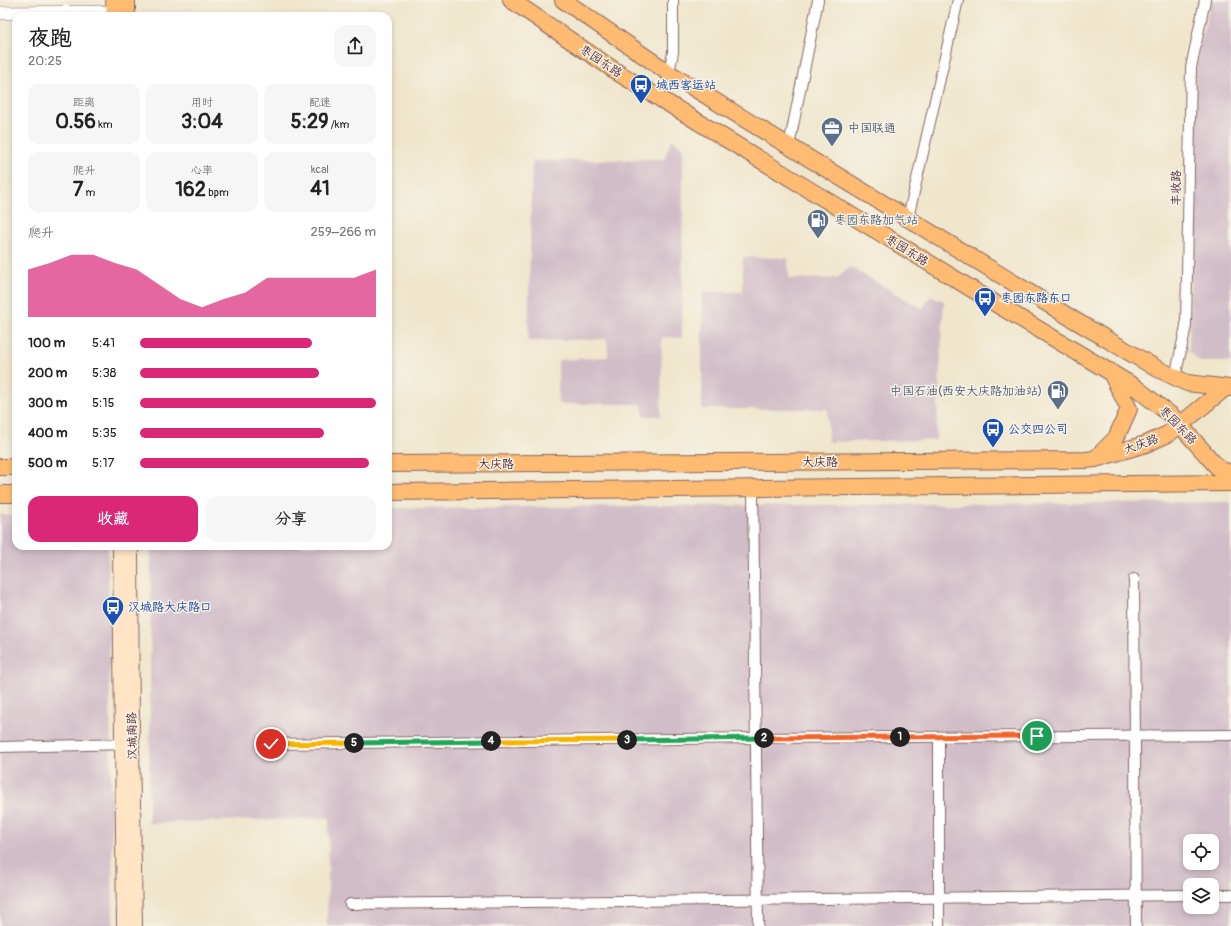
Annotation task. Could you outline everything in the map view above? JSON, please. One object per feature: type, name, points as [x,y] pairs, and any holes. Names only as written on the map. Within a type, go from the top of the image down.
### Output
[{"type":"main road","name":"枣园东路","points":[[511,0],[620,74],[1135,387],[1172,416],[1219,469],[1231,473]]},
{"type":"main road","points":[[563,0],[669,73],[1076,321],[1175,378],[1187,383],[1228,388]]},
{"type":"main road","points":[[1095,459],[1116,438],[1129,408],[1110,371]]},
{"type":"main road","name":"大庆路","points":[[392,464],[1085,460],[1095,459],[1146,444],[1168,434],[1228,388]]},
{"type":"main road","points":[[1042,461],[1043,486]]},
{"type":"main road","points":[[0,467],[12,467]]},
{"type":"main road","points":[[392,492],[1231,483]]},
{"type":"main road","points":[[0,494],[12,494]]},
{"type":"main road","name":"汉城南路","points":[[120,550],[135,926]]},
{"type":"main road","name":"汉城南路","points":[[124,926],[131,550]]},
{"type":"street","points":[[669,73],[673,52],[672,0]]},
{"type":"street","points":[[789,146],[818,0]]},
{"type":"street","points":[[908,218],[958,0]]},
{"type":"street","name":"丰收路","points":[[1175,378],[1186,326],[1191,68],[1205,0]]},
{"type":"street","points":[[30,12],[121,9]]},
{"type":"street","points":[[0,13],[12,13]]},
{"type":"street","points":[[754,488],[758,926]]},
{"type":"street","points":[[1134,579],[1136,926]]},
{"type":"street","points":[[271,744],[756,738],[1231,735]]},
{"type":"street","points":[[939,737],[940,926]]},
{"type":"street","points":[[0,747],[127,744]]},
{"type":"street","points":[[350,904],[758,898],[939,898],[1183,895]]},
{"type":"street","points":[[1219,895],[1231,895]]},
{"type":"shaded area","points":[[1211,0],[1231,0],[1231,362],[1200,362],[1189,351],[1195,66]]},
{"type":"shaded area","points":[[672,139],[683,148],[682,338],[662,337],[661,416],[644,416],[642,404],[558,404],[558,360],[608,357],[607,339],[528,341],[532,161],[664,159]]},
{"type":"shaded area","points":[[743,257],[788,258],[789,279],[837,278],[850,267],[923,309],[930,296],[944,301],[936,440],[828,442],[828,409],[702,409],[702,292],[743,292]]},
{"type":"shaded area","points":[[1231,502],[1231,926],[327,926],[329,818],[149,823],[151,550],[392,550],[392,508]]},
{"type":"shaded area","points":[[0,515],[12,515],[12,550],[108,550],[113,926],[0,926]]},
{"type":"place","name":"城西客运站","points":[[641,104]]},
{"type":"place","name":"中国联通","points":[[832,148]]},
{"type":"place","name":"枣园东路加气站","points":[[818,240]]},
{"type":"place","name":"枣园东路东口","points":[[985,318]]},
{"type":"place","name":"中国石油(西安大庆路加油站)","points":[[1058,410]]},
{"type":"place","name":"公交四公司","points":[[993,448]]},
{"type":"place","name":"汉城路大庆路口","points":[[113,626]]},
{"type":"route","points":[[271,744],[1037,736]]}]
